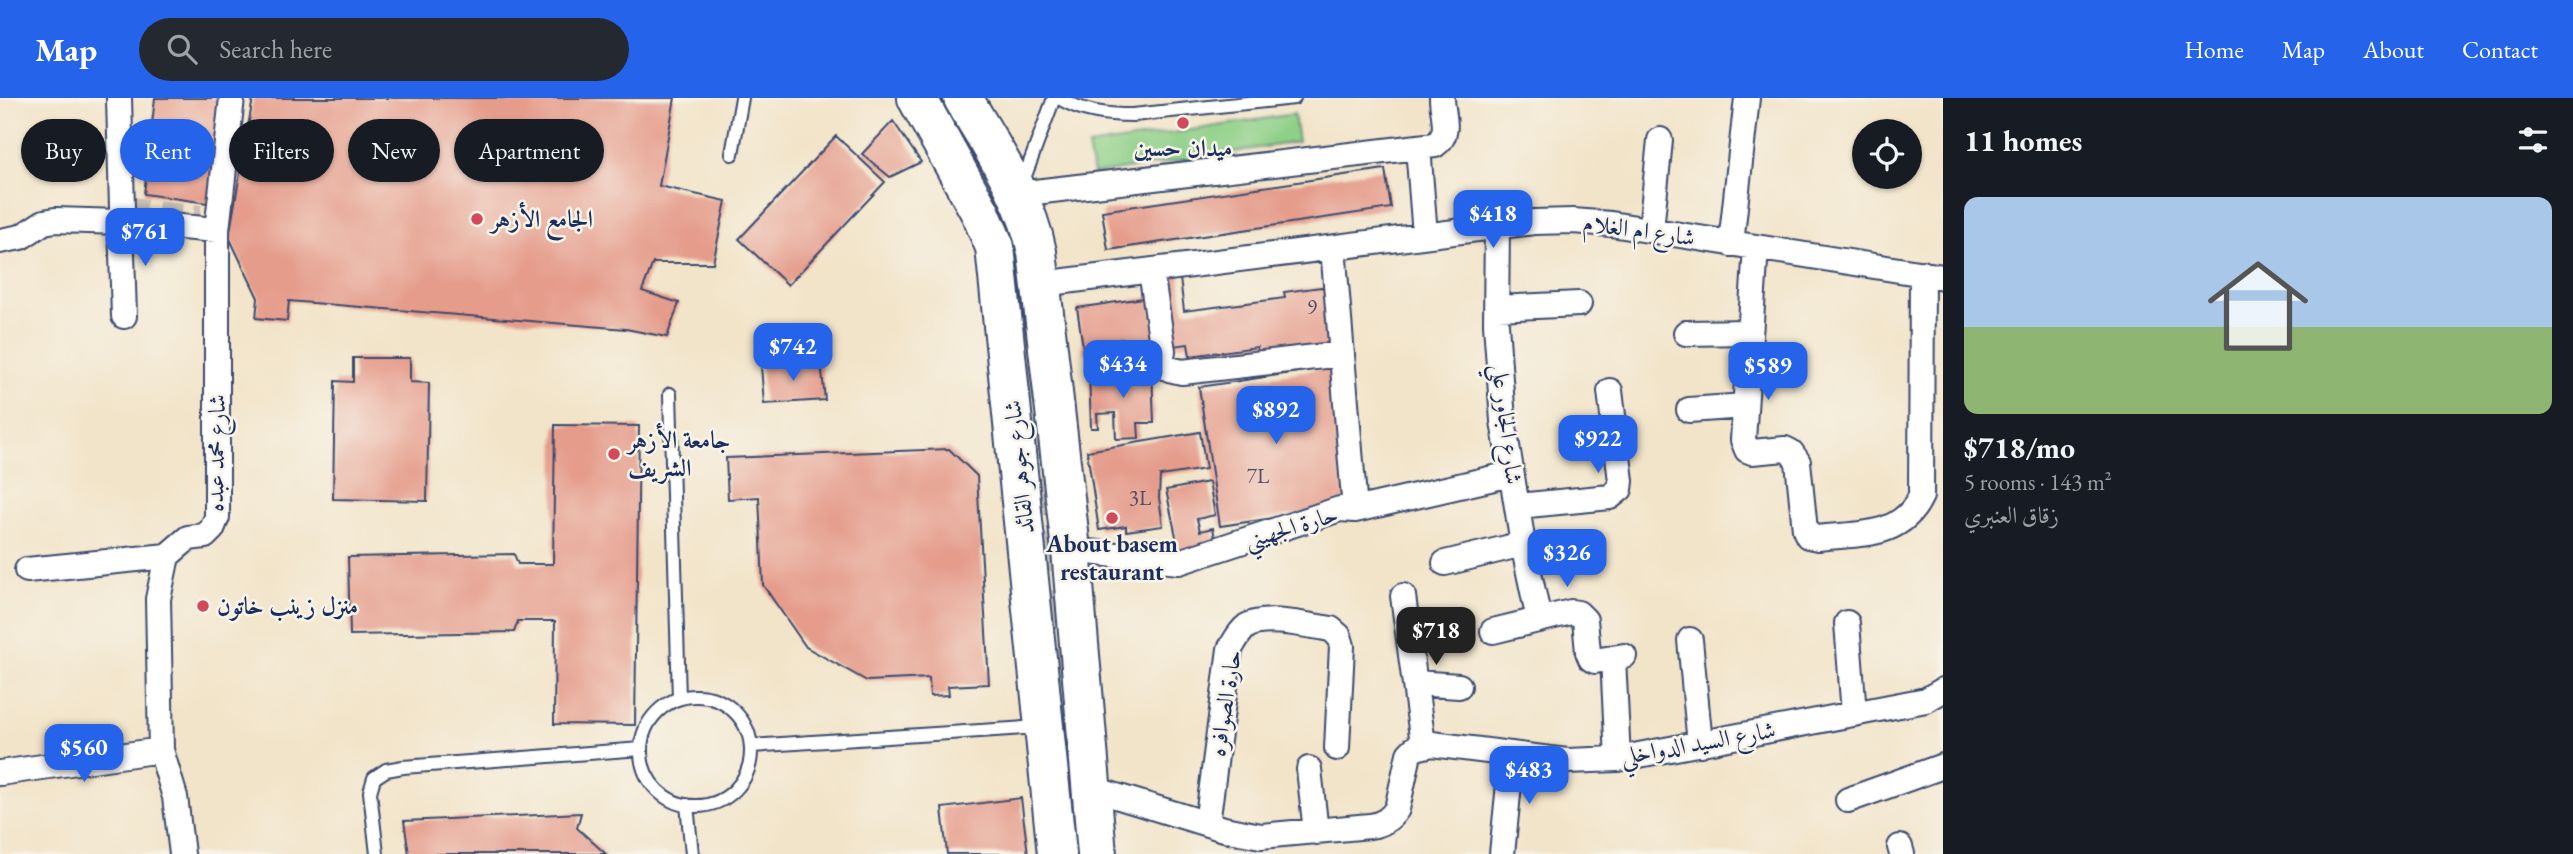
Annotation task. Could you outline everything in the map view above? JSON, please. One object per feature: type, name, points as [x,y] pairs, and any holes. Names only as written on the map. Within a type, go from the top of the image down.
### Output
[{"type":"main road","name":"شارع جوهر القائد","points":[[917,98],[980,212],[996,247],[1057,854]]},
{"type":"main road","name":"شارع جوهر القائد","points":[[963,98],[1018,194],[1034,235],[1042,284],[1071,550],[1097,854]]},
{"type":"street","points":[[119,98],[124,316]]},
{"type":"street","points":[[1,237],[22,237],[44,222],[121,215],[217,230],[232,98]]},
{"type":"street","points":[[1018,194],[1435,145],[1444,136],[1442,98]]},
{"type":"street","points":[[1731,244],[1747,98]]},
{"type":"street","points":[[1651,230],[1660,140]]},
{"type":"street","points":[[1418,147],[1425,235]]},
{"type":"street","name":"شارع ام الغلام","points":[[1042,284],[1497,226],[1573,220],[1932,275]]},
{"type":"street","name":"شارع الجاور علي","points":[[1497,226],[1496,308],[1503,421],[1523,544],[1539,620]]},
{"type":"street","name":"شارع محمد عبده","points":[[167,556],[188,538],[205,536],[212,529],[217,517],[217,230]]},
{"type":"street","points":[[1756,247],[1743,440],[1747,450],[1752,452],[1785,449],[1796,457],[1805,530],[1808,536],[1818,538],[1889,529],[1909,516],[1921,496],[1932,275]]},
{"type":"street","points":[[1333,248],[1355,510]]},
{"type":"street","points":[[1151,271],[1163,351],[1160,362],[1169,369],[1182,372],[1342,354]]},
{"type":"street","points":[[1496,308],[1579,304]]},
{"type":"street","points":[[1686,333],[1750,332]]},
{"type":"street","points":[[1518,506],[1610,498],[1620,489],[1610,391]]},
{"type":"street","points":[[1689,410],[1745,406]]},
{"type":"street","name":"حارة الجهيني","points":[[1071,550],[1179,562],[1340,509],[1355,510],[1511,474]]},
{"type":"street","points":[[1445,564],[1523,544]]},
{"type":"street","points":[[27,570],[167,556],[158,599],[161,750],[174,797],[176,851]]},
{"type":"street","points":[[1090,788],[1207,824],[1261,836],[1378,825],[1392,816],[1397,809],[1409,754],[1423,744],[1404,597]]},
{"type":"street","points":[[1493,631],[1571,612],[1578,613],[1585,620],[1591,659],[1595,661],[1618,657],[1618,759]]},
{"type":"street","name":"حارة الصوافره","points":[[1207,824],[1230,649],[1237,636],[1248,626],[1262,620],[1331,629],[1336,632],[1342,646],[1337,748]]},
{"type":"street","points":[[1847,623],[1854,715]]},
{"type":"street","points":[[1690,639],[1700,744]]},
{"type":"street","points":[[1415,683],[1459,686]]},
{"type":"street","name":"شارع السيد الدواخلي","points":[[1423,744],[1567,761],[1618,759],[1926,700],[1943,690]]},
{"type":"street","points":[[0,774],[161,750]]},
{"type":"street","points":[[1502,854],[1512,754]]},
{"type":"street","points":[[1847,800],[1943,766]]},
{"type":"street","points":[[1309,769],[1316,832]]},
{"type":"lane","points":[[732,154],[742,98]]},
{"type":"lane","points":[[1018,194],[1056,98],[1090,112],[1111,116],[1294,98]]},
{"type":"lane","points":[[670,394],[679,698]]},
{"type":"lane","points":[[704,696],[727,705],[744,723],[751,746],[750,763],[744,779],[734,792],[720,801],[704,806],[687,805],[669,798],[654,786],[644,768],[641,749],[646,727],[659,709],[679,698],[704,696]]},
{"type":"lane","points":[[751,746],[1045,727]]},
{"type":"lane","points":[[377,854],[370,792],[374,778],[386,770],[641,749]]},
{"type":"lane","points":[[687,805],[692,854]]},
{"type":"green space","points":[[1294,114],[1298,142],[1093,174],[1088,146]]},
{"type":"building","points":[[155,98],[228,98],[215,204],[144,194],[145,182],[215,182],[215,119],[153,119]]},
{"type":"building","name":"الجامع الأزهر","points":[[253,98],[675,98],[659,186],[726,201],[713,263],[653,263],[642,291],[679,303],[667,337],[626,329],[289,301],[287,321],[256,318],[258,298],[229,237],[238,182],[334,182],[334,119],[249,119]]},
{"type":"building","points":[[893,121],[921,162],[890,177],[862,154]]},
{"type":"building","points":[[836,136],[885,182],[788,285],[739,239]]},
{"type":"building","points":[[1385,169],[1391,208],[1108,250],[1102,211]]},
{"type":"building","points":[[1179,270],[1184,311],[1285,298],[1284,292],[1321,287],[1326,289],[1334,350],[1259,360],[1257,347],[1190,356],[1188,344],[1173,346],[1154,273]]},
{"type":"building","points":[[1150,297],[1157,344],[1126,348],[1122,339],[1107,341],[1109,350],[1084,354],[1077,308]]},
{"type":"building","points":[[353,358],[410,358],[410,382],[429,383],[427,501],[333,499],[335,381],[353,382]]},
{"type":"building","points":[[821,362],[825,400],[764,404],[761,366]]},
{"type":"building","points":[[1331,367],[1352,506],[1220,526],[1199,387]]},
{"type":"building","points":[[1152,370],[1154,423],[1138,423],[1139,438],[1116,439],[1115,413],[1097,414],[1098,428],[1091,428],[1089,372]]},
{"type":"building","points":[[555,425],[639,426],[635,725],[554,724],[555,621],[518,621],[514,632],[350,635],[348,557],[514,554],[518,564],[553,564]]},
{"type":"building","points":[[1200,432],[1206,469],[1160,476],[1159,498],[1163,526],[1126,531],[1126,526],[1099,530],[1087,451]]},
{"type":"building","points":[[949,449],[977,476],[989,684],[948,686],[949,695],[930,696],[929,678],[867,681],[806,647],[763,585],[759,497],[728,499],[726,458]]},
{"type":"building","points":[[1209,482],[1215,515],[1197,519],[1200,531],[1213,528],[1217,547],[1180,555],[1166,490]]},
{"type":"building","points":[[1021,798],[1028,854],[947,854],[942,808]]},
{"type":"building","points":[[581,813],[577,828],[606,854],[409,854],[404,821]]},
{"type":"tunnel","points":[[940,98],[1006,215],[1018,256],[1077,854]]},
{"type":"tunnel","points":[[122,208],[200,217]]},
{"type":"place","name":"ميدان حسين","points":[[1183,123]]},
{"type":"place","name":"الجامع الأزهر","points":[[477,219]]},
{"type":"place","name":"جامعة الأزهر الشريف","points":[[614,454]]},
{"type":"place","name":"About basem restaurant","points":[[1112,518]]},
{"type":"place","name":"منزل زينب خاتون","points":[[203,606]]}]
